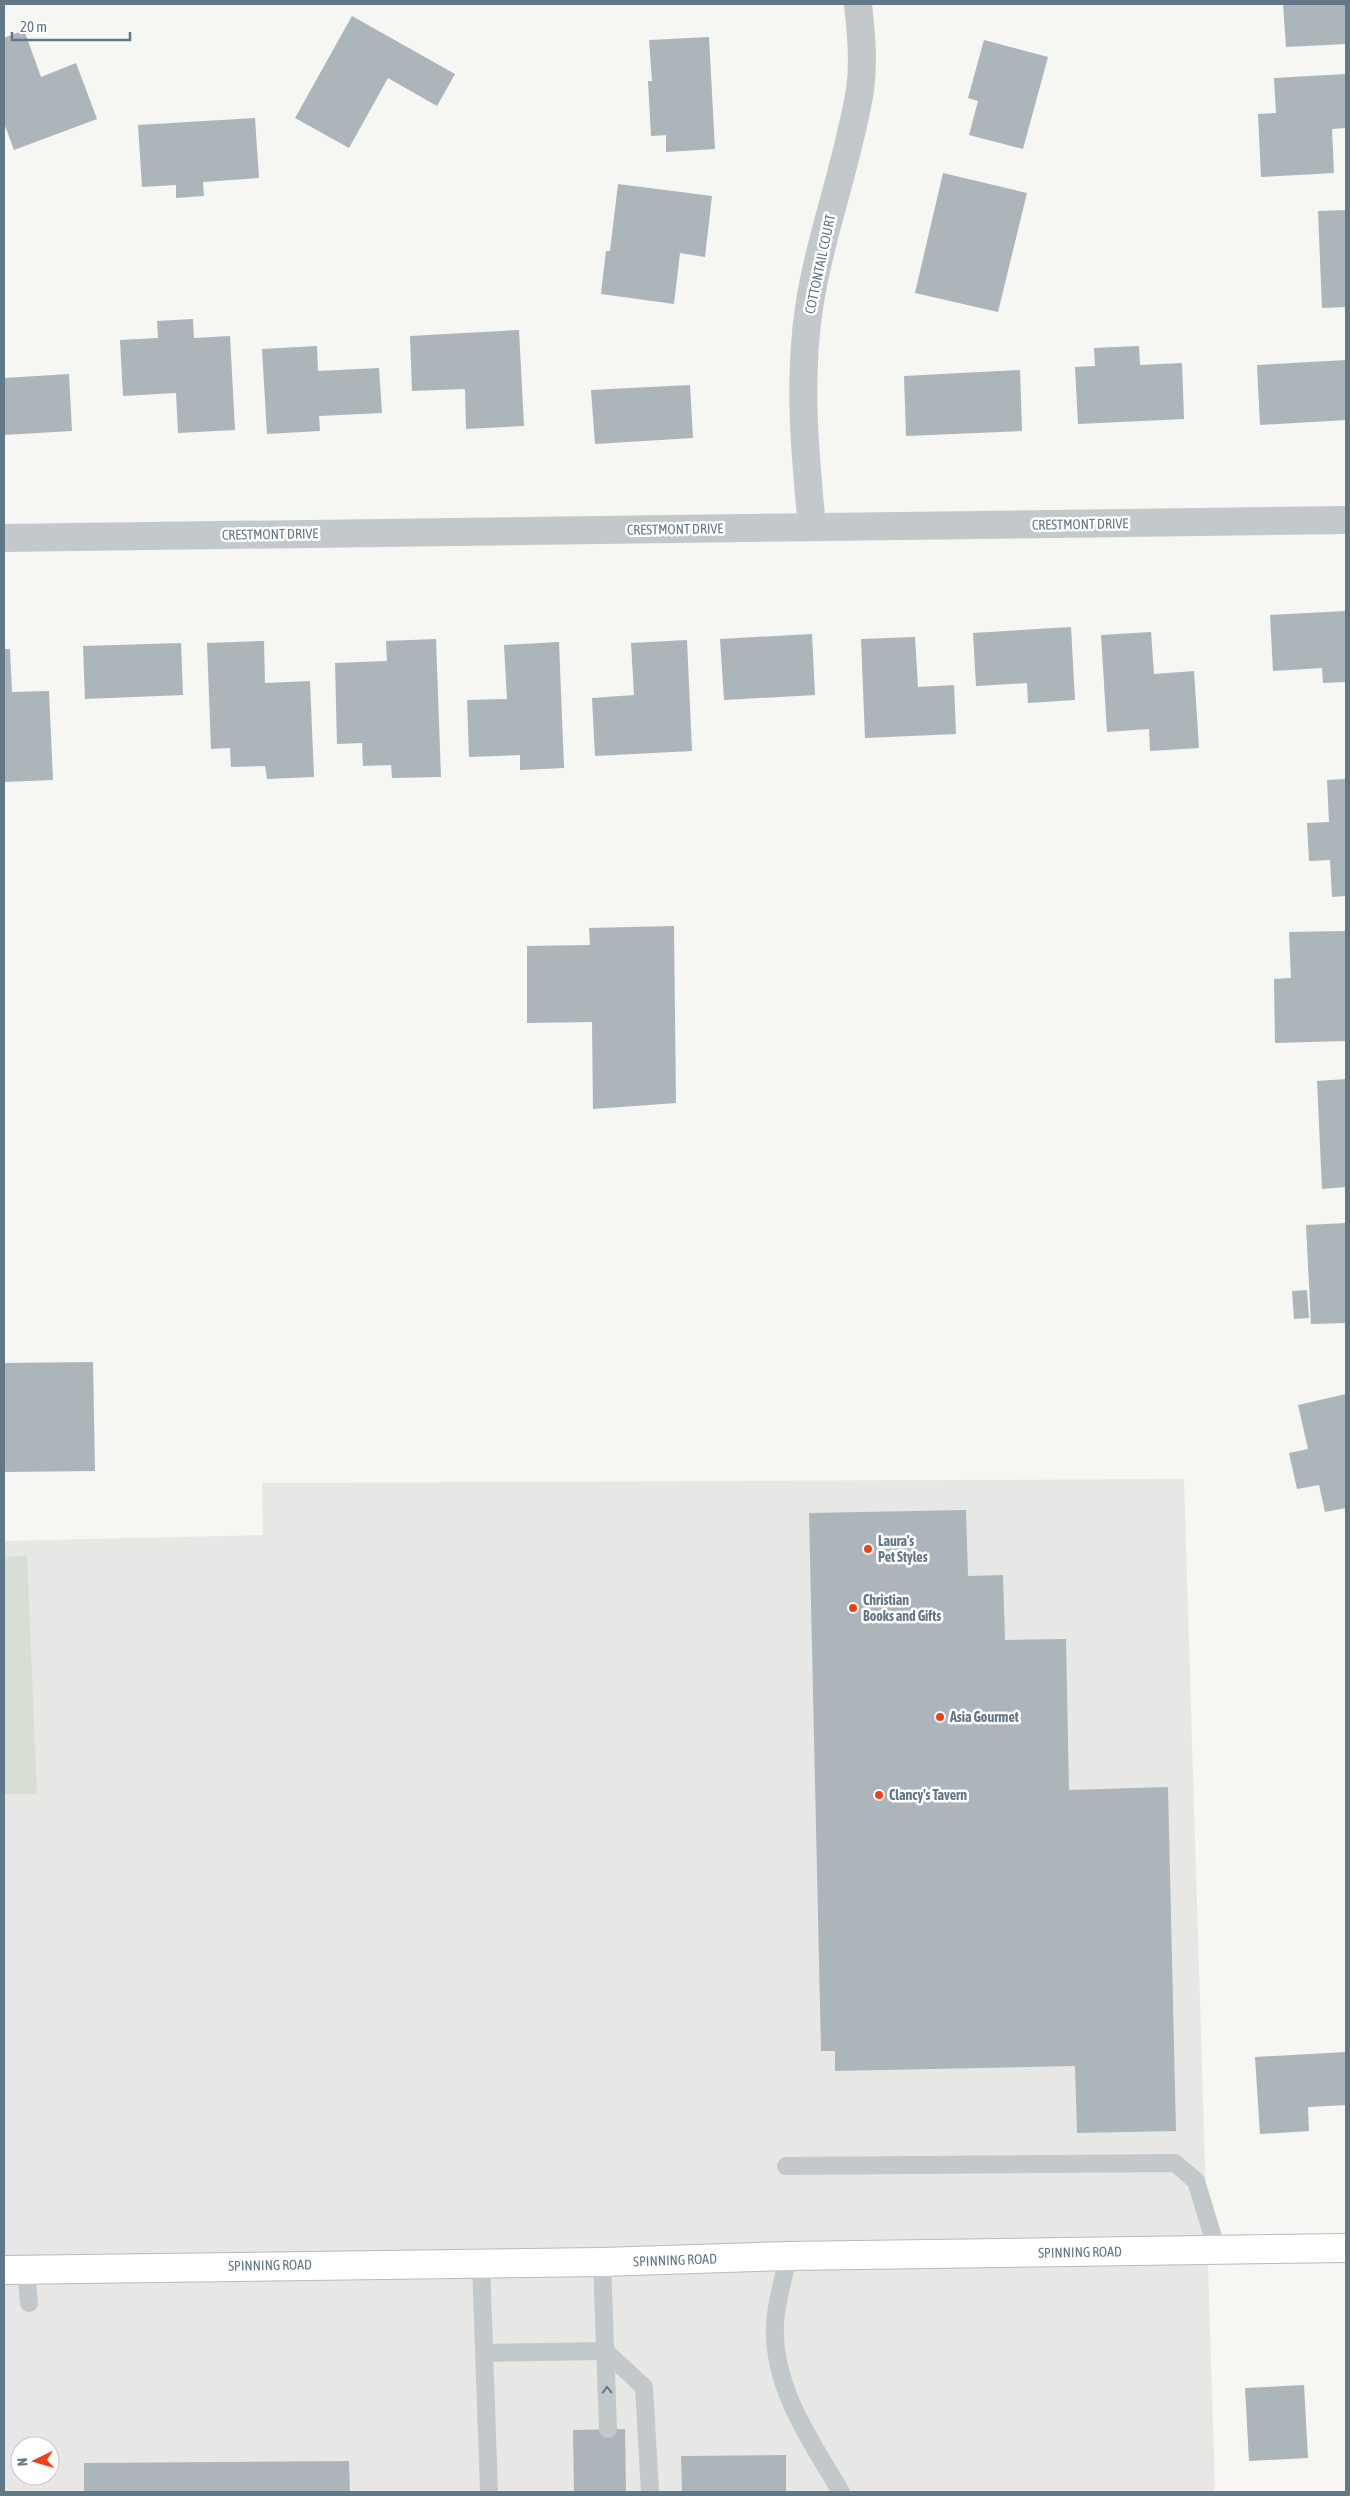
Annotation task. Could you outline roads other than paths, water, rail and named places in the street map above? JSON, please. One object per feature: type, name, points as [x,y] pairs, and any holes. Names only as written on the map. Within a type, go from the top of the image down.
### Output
[{"type":"street","name":"COTTONTAIL COURT","points":[[812,527],[803,435],[804,359],[809,307],[860,90],[862,44],[858,4]]},
{"type":"street","name":"CRESTMONT DRIVE","points":[[4,538],[1346,520]]},
{"type":"street","name":"SPINNING ROAD","points":[[15,2269],[602,2262],[788,2256],[1346,2248]]},
{"type":"lane","points":[[786,2166],[1175,2163],[1196,2181],[1217,2250]]},
{"type":"lane","points":[[788,2256],[775,2324],[779,2364],[792,2408],[841,2492]]},
{"type":"lane","points":[[602,2262],[608,2429]]},
{"type":"lane","points":[[481,2263],[488,2492]]},
{"type":"lane","points":[[15,2269],[30,2303]]},
{"type":"lane","points":[[485,2353],[606,2351],[644,2387],[650,2492]]},
{"type":"place","name":"Laura's Pet Styles","points":[[868,1549]]},
{"type":"place","name":"Christian Books and Gifts","points":[[853,1608]]},
{"type":"place","name":"Asia Gourmet","points":[[940,1717]]},
{"type":"place","name":"Clancy's Tavern","points":[[879,1795]]}]
